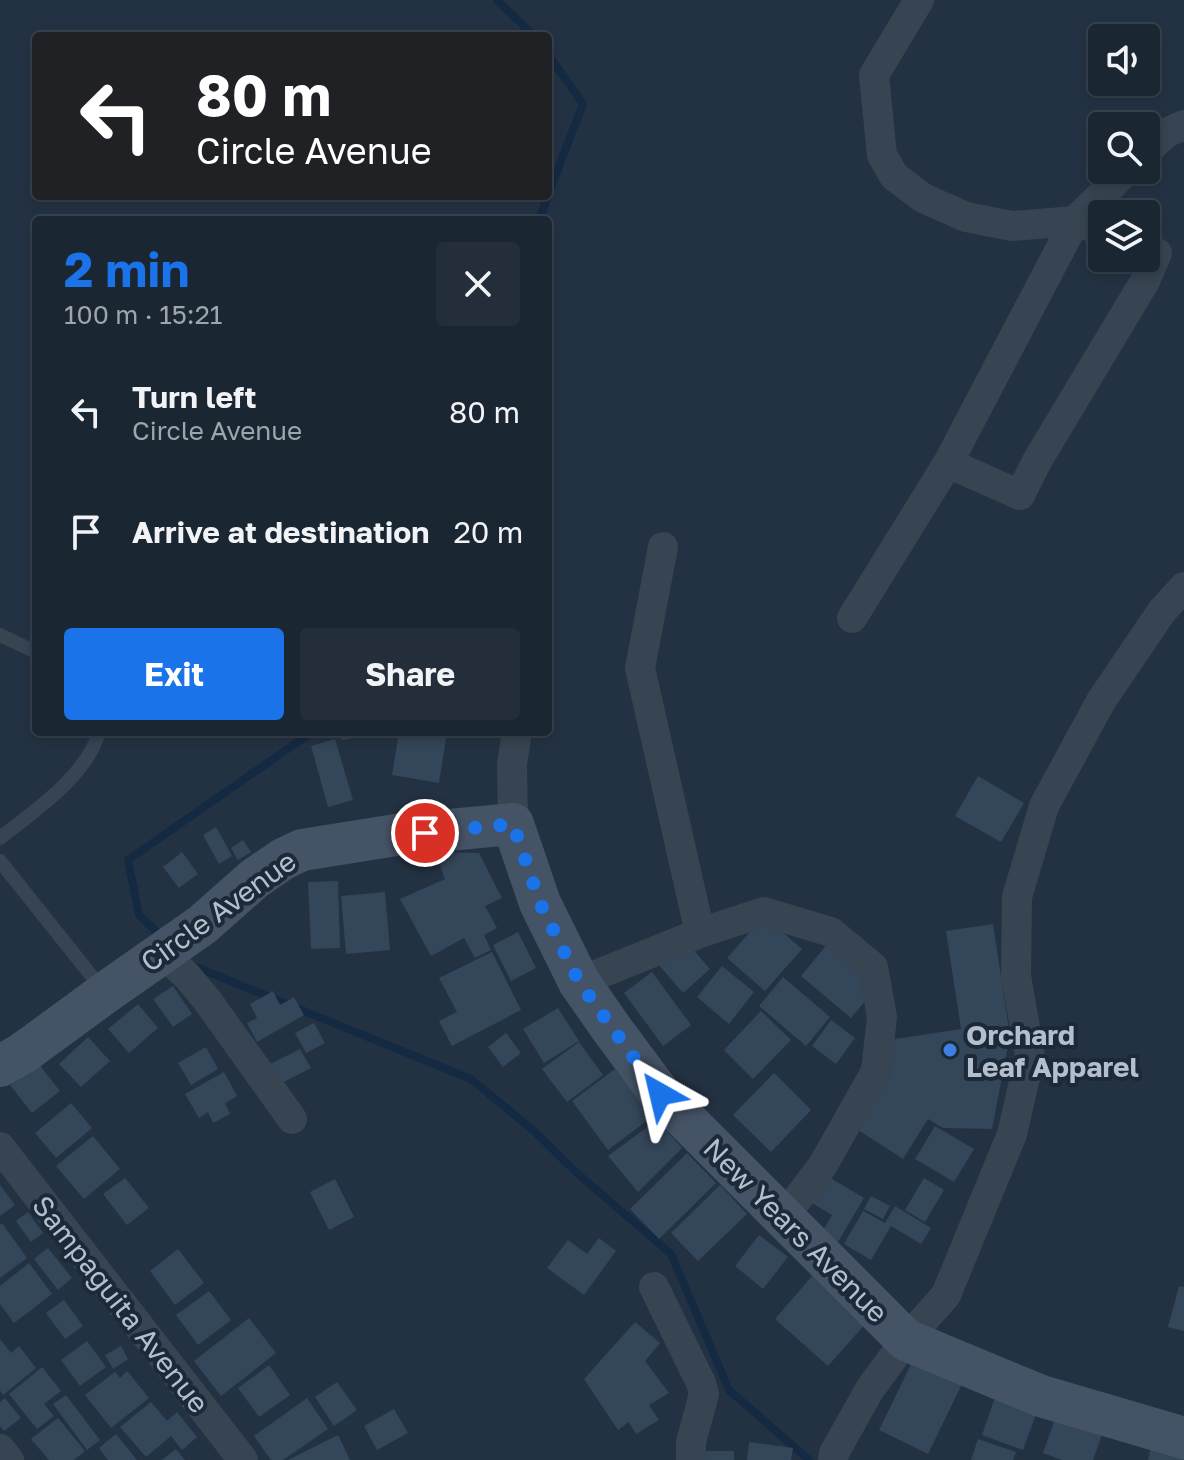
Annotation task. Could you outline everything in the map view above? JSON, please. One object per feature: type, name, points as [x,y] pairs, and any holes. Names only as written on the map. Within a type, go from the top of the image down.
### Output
[{"type":"street","points":[[919,0],[874,75],[882,155],[894,176],[923,198],[966,217],[1012,226],[1088,226]]},
{"type":"street","points":[[1160,139],[1184,125]]},
{"type":"street","points":[[852,618],[1088,226]]},
{"type":"street","points":[[948,463],[1020,495],[1149,272]]},
{"type":"street","points":[[663,547],[640,668],[700,933]]},
{"type":"street","points":[[833,1457],[870,1389],[906,1340],[946,1295],[1012,1134],[1030,1056],[1016,976],[1017,897],[1044,806],[1101,701],[1162,611],[1184,587]]},
{"type":"street","name":"New Years Avenue","points":[[516,736],[512,764],[513,824],[540,903],[579,982],[660,1094],[906,1340],[1041,1396],[1184,1438]]},
{"type":"street","name":"Circle Avenue","points":[[0,1066],[35,1045],[178,942],[254,879],[302,850],[396,835],[513,824]]},
{"type":"street","points":[[579,982],[700,933],[764,912],[831,932],[873,967],[882,1017],[876,1071],[823,1165],[783,1218]]},
{"type":"street","points":[[178,942],[187,976],[292,1119]]},
{"type":"street","name":"Sampaguita Avenue","points":[[0,1147],[243,1460]]},
{"type":"street","points":[[654,1287],[704,1394],[691,1442],[691,1460]]},
{"type":"street","points":[[0,1449],[9,1460]]},
{"type":"lane","points":[[0,635],[32,650]]},
{"type":"lane","points":[[0,838],[65,786],[98,736]]},
{"type":"lane","points":[[0,861],[105,993]]},
{"type":"building","points":[[341,736],[369,736],[342,740]]},
{"type":"building","points":[[398,736],[446,736],[439,783],[392,775]]},
{"type":"building","points":[[335,739],[353,800],[328,807],[311,746]]},
{"type":"building","points":[[978,776],[1024,803],[1001,842],[955,816]]},
{"type":"building","points":[[216,827],[232,856],[219,864],[203,835]]},
{"type":"building","points":[[243,840],[251,852],[238,860],[231,848]]},
{"type":"building","points":[[182,852],[198,874],[179,888],[163,867]]},
{"type":"building","points":[[435,852],[479,853],[502,898],[485,906],[497,928],[484,935],[491,950],[475,958],[464,938],[431,956],[400,899],[445,879]]},
{"type":"building","points":[[338,881],[340,948],[311,949],[308,882]]},
{"type":"building","points":[[385,892],[390,950],[346,954],[341,896]]},
{"type":"building","points":[[764,916],[802,949],[765,991],[727,958]]},
{"type":"building","name":"Orchard Leaf Apparel","points":[[993,924],[1010,1036],[992,1129],[943,1128],[928,1119],[903,1159],[849,1124],[890,1061],[895,1039],[961,1029],[946,931]]},
{"type":"building","points":[[518,932],[536,968],[511,981],[493,945]]},
{"type":"building","points":[[834,936],[855,953],[867,999],[851,1018],[801,976]]},
{"type":"building","points":[[685,940],[710,969],[683,993],[658,964]]},
{"type":"building","points":[[492,952],[521,1010],[452,1046],[439,1021],[457,1012],[439,978]]},
{"type":"building","points":[[722,966],[754,992],[729,1024],[697,997]]},
{"type":"building","points":[[652,972],[691,1025],[663,1046],[624,993]]},
{"type":"building","points":[[783,977],[830,1017],[806,1046],[759,1006]]},
{"type":"building","points":[[173,986],[192,1014],[173,1027],[153,999]]},
{"type":"building","points":[[273,991],[280,1005],[294,997],[304,1015],[257,1042],[247,1023],[257,1018],[250,1004]]},
{"type":"building","points":[[138,1004],[158,1028],[129,1053],[108,1029]]},
{"type":"building","points":[[558,1008],[579,1041],[544,1063],[523,1029]]},
{"type":"building","points":[[761,1011],[791,1040],[753,1079],[724,1050]]},
{"type":"building","points":[[831,1020],[855,1038],[836,1064],[812,1046]]},
{"type":"building","points":[[314,1023],[325,1043],[306,1053],[295,1033]]},
{"type":"building","points":[[506,1033],[521,1053],[503,1067],[488,1047]]},
{"type":"building","points":[[88,1037],[110,1061],[81,1087],[59,1064]]},
{"type":"building","points":[[579,1042],[603,1075],[567,1102],[542,1069]]},
{"type":"building","points":[[206,1047],[218,1069],[191,1085],[178,1063]]},
{"type":"building","points":[[300,1049],[311,1068],[280,1084],[270,1064]]},
{"type":"building","points":[[38,1063],[60,1091],[32,1113],[10,1085]]},
{"type":"building","points":[[615,1069],[652,1117],[608,1150],[572,1101]]},
{"type":"building","points":[[224,1072],[237,1096],[225,1103],[230,1114],[213,1123],[208,1112],[199,1118],[185,1094]]},
{"type":"building","points":[[774,1073],[811,1110],[771,1152],[733,1115]]},
{"type":"building","points":[[71,1103],[92,1128],[56,1158],[35,1133]]},
{"type":"building","points":[[657,1120],[682,1148],[638,1192],[608,1156]]},
{"type":"building","points":[[935,1126],[974,1149],[954,1182],[915,1159]]},
{"type":"building","points":[[93,1136],[120,1169],[84,1199],[56,1166]]},
{"type":"building","points":[[687,1153],[716,1183],[659,1239],[630,1209]]},
{"type":"building","points":[[822,1173],[864,1198],[838,1242],[822,1232],[832,1215],[807,1200]]},
{"type":"building","points":[[125,1178],[149,1208],[127,1225],[103,1194]]},
{"type":"building","points":[[924,1178],[944,1190],[925,1222],[905,1210]]},
{"type":"building","points":[[335,1179],[354,1217],[329,1230],[310,1192]]},
{"type":"building","points":[[0,1185],[15,1205],[0,1216]]},
{"type":"building","points":[[720,1185],[747,1214],[698,1261],[671,1233]]},
{"type":"building","points":[[871,1196],[890,1206],[883,1219],[864,1209]]},
{"type":"building","points":[[895,1206],[931,1228],[921,1244],[891,1226],[871,1260],[844,1244],[863,1211],[885,1223]]},
{"type":"building","points":[[28,1212],[43,1233],[31,1242],[16,1221]]},
{"type":"building","points":[[2,1223],[27,1258],[0,1278],[0,1225]]},
{"type":"building","points":[[759,1235],[788,1257],[763,1289],[735,1266]]},
{"type":"building","points":[[599,1238],[616,1251],[584,1295],[547,1268],[568,1240],[587,1254]]},
{"type":"building","points":[[48,1248],[72,1278],[58,1290],[34,1259]]},
{"type":"building","points":[[178,1249],[204,1283],[175,1305],[150,1271]]},
{"type":"building","points":[[29,1263],[52,1294],[14,1323],[0,1304],[0,1286]]},
{"type":"building","points":[[812,1276],[866,1323],[828,1366],[775,1319]]},
{"type":"building","points":[[1179,1286],[1184,1287],[1184,1331],[1168,1327]]},
{"type":"building","points":[[209,1291],[231,1320],[198,1345],[176,1315]]},
{"type":"building","points":[[64,1300],[83,1326],[65,1339],[46,1313]]},
{"type":"building","points":[[249,1318],[276,1353],[221,1396],[194,1361]]},
{"type":"building","points":[[635,1322],[660,1343],[645,1361],[669,1393],[649,1405],[659,1420],[636,1434],[629,1422],[618,1430],[584,1379]]},
{"type":"building","points":[[0,1339],[11,1353],[19,1346],[36,1368],[3,1395],[0,1391]]},
{"type":"building","points":[[87,1341],[106,1367],[80,1386],[61,1360]]},
{"type":"building","points":[[121,1346],[128,1359],[113,1369],[105,1355]]},
{"type":"building","points":[[915,1356],[964,1380],[928,1454],[879,1430]]},
{"type":"building","points":[[269,1365],[290,1395],[259,1417],[238,1388]]},
{"type":"building","points":[[42,1367],[61,1391],[44,1404],[54,1416],[37,1429],[9,1394]]},
{"type":"building","points":[[127,1371],[149,1398],[111,1428],[85,1395],[115,1372],[120,1378]]},
{"type":"building","points":[[337,1382],[357,1410],[334,1426],[315,1397]]},
{"type":"building","points":[[999,1386],[1041,1400],[1023,1450],[982,1435]]},
{"type":"building","points":[[66,1395],[100,1440],[87,1450],[53,1404]]},
{"type":"building","points":[[5,1398],[21,1418],[4,1431],[0,1426],[0,1402]]},
{"type":"building","points":[[307,1398],[328,1429],[283,1460],[271,1460],[254,1436]]},
{"type":"building","points":[[151,1402],[167,1421],[177,1412],[197,1437],[182,1450],[171,1436],[146,1457],[120,1427]]},
{"type":"building","points":[[394,1409],[408,1433],[377,1450],[364,1426]]},
{"type":"building","points":[[1056,1416],[1103,1432],[1093,1460],[1062,1460],[1043,1453]]},
{"type":"building","points":[[58,1418],[85,1451],[74,1460],[49,1460],[31,1439]]},
{"type":"building","points":[[116,1434],[137,1460],[108,1460],[99,1448]]},
{"type":"building","points":[[338,1435],[350,1460],[288,1460]]},
{"type":"building","points":[[978,1439],[1016,1452],[1013,1460],[971,1460]]},
{"type":"building","points":[[749,1442],[793,1448],[791,1460],[747,1460]]},
{"type":"building","points":[[1152,1442],[1184,1450],[1184,1460],[1148,1460]]},
{"type":"building","points":[[176,1449],[185,1460],[162,1460]]},
{"type":"building","points":[[695,1451],[734,1451],[734,1460],[695,1460]]},
{"type":"waterway","points":[[497,0],[530,32]]},
{"type":"waterway","points":[[552,60],[583,104],[552,185]]},
{"type":"waterway","points":[[540,216],[546,200]]},
{"type":"waterway","points":[[164,939],[139,915],[128,860],[306,736]]},
{"type":"waterway","points":[[191,965],[471,1079],[671,1254],[729,1390],[809,1460]]},
{"type":"place","name":"Orchard Leaf Apparel","points":[[950,1050]]},
{"type":"route","points":[[425,833],[513,824],[540,903],[579,982],[660,1094]]}]
